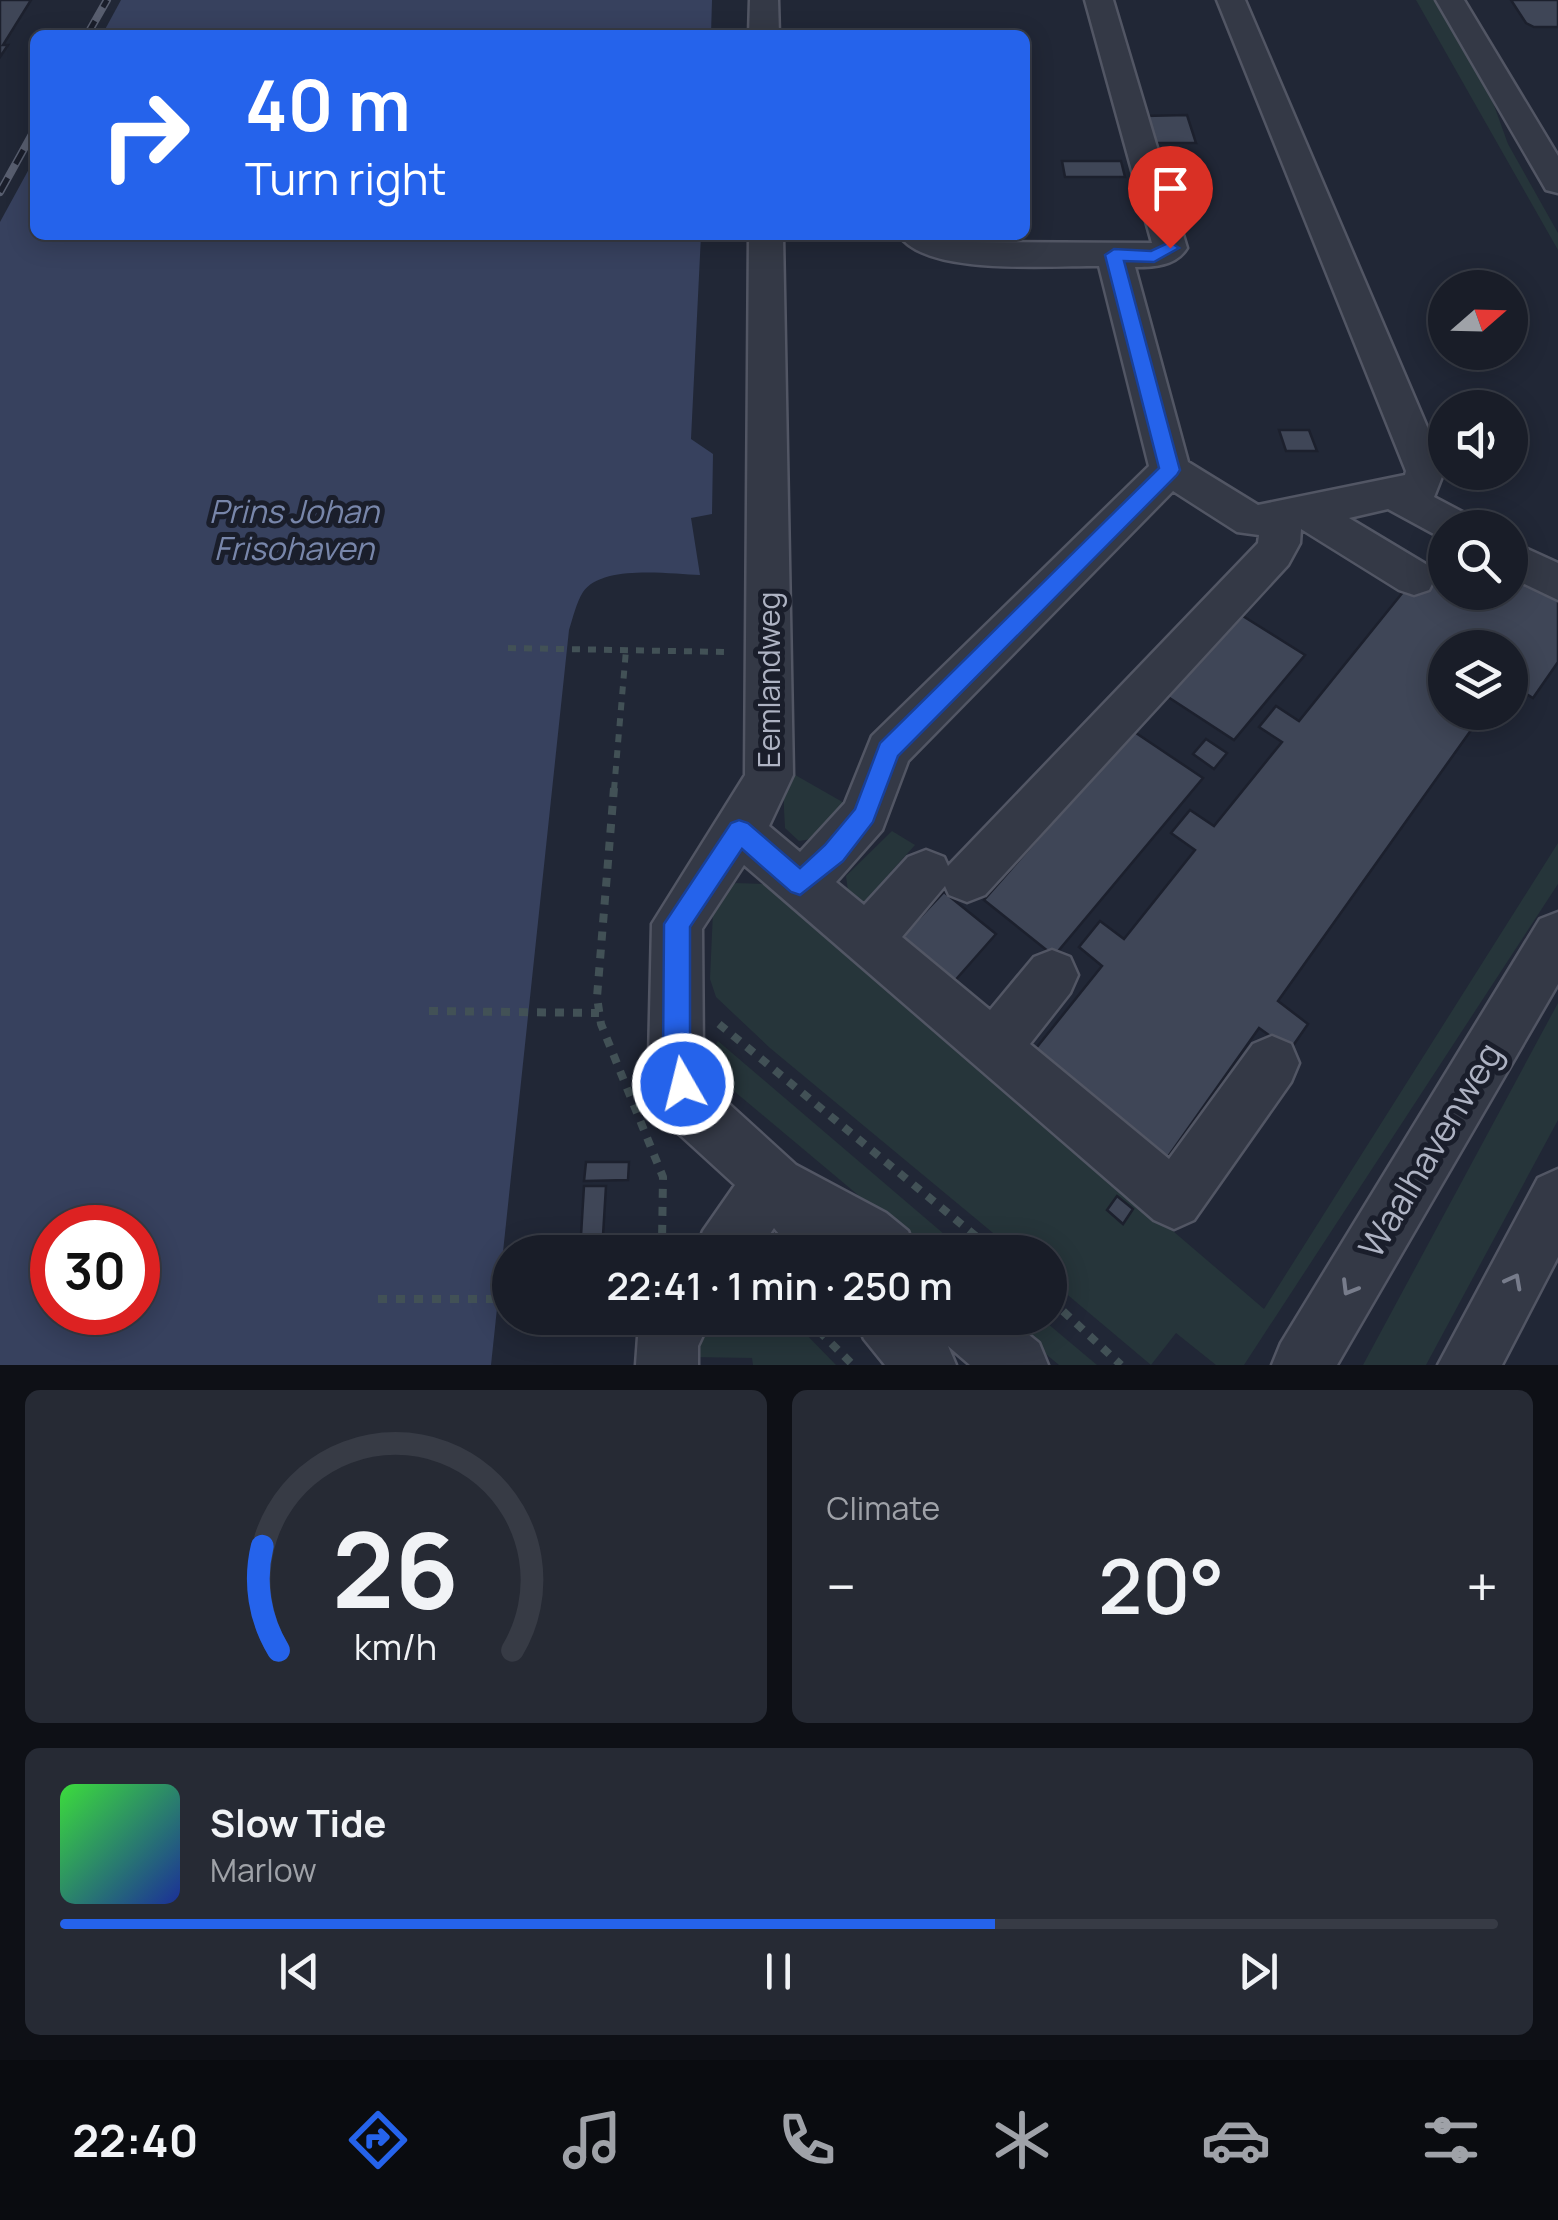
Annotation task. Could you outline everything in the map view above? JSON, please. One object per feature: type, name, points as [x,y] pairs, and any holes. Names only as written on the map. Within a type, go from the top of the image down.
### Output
[{"type":"street","points":[[764,0],[764,30]]},
{"type":"street","points":[[928,240],[968,253],[1164,254],[1170,242],[1099,0]]},
{"type":"street","points":[[1114,255],[1170,470],[1252,521],[1294,516],[1421,486],[1426,471],[1231,0]]},
{"type":"street","points":[[1450,0],[1558,183]]},
{"type":"street","points":[[1520,120],[1550,121],[1558,117]]},
{"type":"street","name":"Eemlandweg","points":[[766,240],[769,775],[761,797],[677,924],[676,1058],[689,1098],[698,1112],[772,1180],[818,1235]]},
{"type":"street","points":[[800,884],[834,853],[865,815],[888,750],[1170,470]]},
{"type":"street","points":[[1395,494],[1428,512]]},
{"type":"street","points":[[1294,516],[1414,578]]},
{"type":"street","points":[[866,940],[947,876],[1272,554],[1294,516]]},
{"type":"street","points":[[1528,566],[1558,583]]},
{"type":"street","points":[[739,831],[1174,1200],[1272,1063]]},
{"type":"street","name":"Waalhavenweg","points":[[1303,1365],[1558,936]]},
{"type":"street","points":[[994,1048],[1052,976]]},
{"type":"street","points":[[735,1235],[772,1180]]},
{"type":"street","name":"Eemlandweg","points":[[772,1180],[866,1235]]},
{"type":"street","points":[[1469,1365],[1558,1198]]},
{"type":"street","points":[[666,1365],[669,1335]]},
{"type":"street","points":[[899,1335],[924,1365]]},
{"type":"street","points":[[982,1335],[1017,1365]]},
{"type":"path","points":[[508,648],[769,652]]},
{"type":"path","points":[[626,650],[599,1013],[663,1176],[662,1235]]},
{"type":"path","points":[[676,990],[974,1235]]},
{"type":"path","points":[[430,1011],[599,1013]]},
{"type":"path","points":[[378,1300],[492,1299]]},
{"type":"path","points":[[1067,1315],[1121,1365]]},
{"type":"path","points":[[823,1335],[853,1365]]},
{"type":"shaded area","points":[[1416,0],[1435,0],[1491,97],[1508,144],[1558,233],[1558,250]]},
{"type":"shaded area","points":[[775,240],[790,772],[846,804],[818,838],[799,841],[785,828]]},
{"type":"shaded area","points":[[892,831],[915,845],[862,904],[848,891],[846,876]]},
{"type":"shaded area","points":[[1558,843],[1558,884],[1244,1365],[1216,1365],[1176,1333],[1151,1365],[1067,1294],[1067,1235],[996,1235],[770,1048],[716,997],[710,979],[713,911],[728,887],[736,883],[768,884],[1264,1309]]},
{"type":"shaded area","points":[[1558,1003],[1558,1120],[1426,1365],[1363,1365]]},
{"type":"shaded area","points":[[718,1041],[945,1235],[906,1235],[728,1086],[715,1069],[711,1051]]},
{"type":"shaded area","points":[[706,1335],[807,1335],[836,1365],[753,1365],[752,1358],[691,1357]]},
{"type":"shaded area","points":[[1023,1335],[1061,1335],[1097,1365],[1059,1365]]},
{"type":"water","points":[[121,0],[712,0],[711,30],[105,30]]},
{"type":"water","name":"Prins Johan Frisohaven","points":[[30,167],[30,240],[701,240],[691,439],[713,454],[712,514],[691,518],[700,575],[637,573],[605,577],[583,592],[569,630],[505,1235],[492,1235],[491,1365],[0,1365],[0,222]]},
{"type":"building","points":[[0,0],[31,0],[3,45],[8,45],[0,57]]},
{"type":"building","points":[[1511,0],[1558,0],[1558,27],[1526,23]]},
{"type":"building","points":[[1187,115],[1196,143],[1152,143],[1144,116]]},
{"type":"building","points":[[1062,161],[1121,161],[1125,177],[1065,177]]},
{"type":"building","points":[[1279,430],[1309,430],[1317,451],[1286,451]]},
{"type":"building","points":[[1428,561],[1428,610],[1528,610],[1528,584],[1558,600],[1558,662],[1533,698],[1528,695],[1528,630],[1428,630],[1428,730],[1471,730],[1278,1001],[1308,1024],[1290,1050],[1259,1028],[1165,1161],[1033,1052],[1102,966],[1079,947],[1100,921],[1124,939],[1195,850],[1171,833],[1190,810],[1214,826],[1282,742],[1259,727],[1276,706],[1299,721]]},
{"type":"building","points":[[1238,613],[1305,655],[1234,740],[1165,695]]},
{"type":"building","points":[[1133,731],[1203,778],[1054,956],[984,900]]},
{"type":"building","points":[[1206,739],[1227,753],[1214,769],[1193,754]]},
{"type":"building","points":[[944,892],[996,934],[951,985],[898,941]]},
{"type":"building","points":[[586,1162],[629,1162],[628,1180],[584,1181]]},
{"type":"building","points":[[584,1186],[606,1186],[603,1235],[581,1235]]},
{"type":"building","points":[[1117,1196],[1133,1209],[1123,1224],[1107,1210]]},
{"type":"railway","points":[[90,30],[107,0]]},
{"type":"railway","points":[[0,192],[30,138]]},
{"type":"route","points":[[683,1084],[676,1058],[677,924],[739,831],[800,884],[834,853],[865,815],[888,750],[1170,470],[1114,255],[1154,256],[1170,248]]}]
